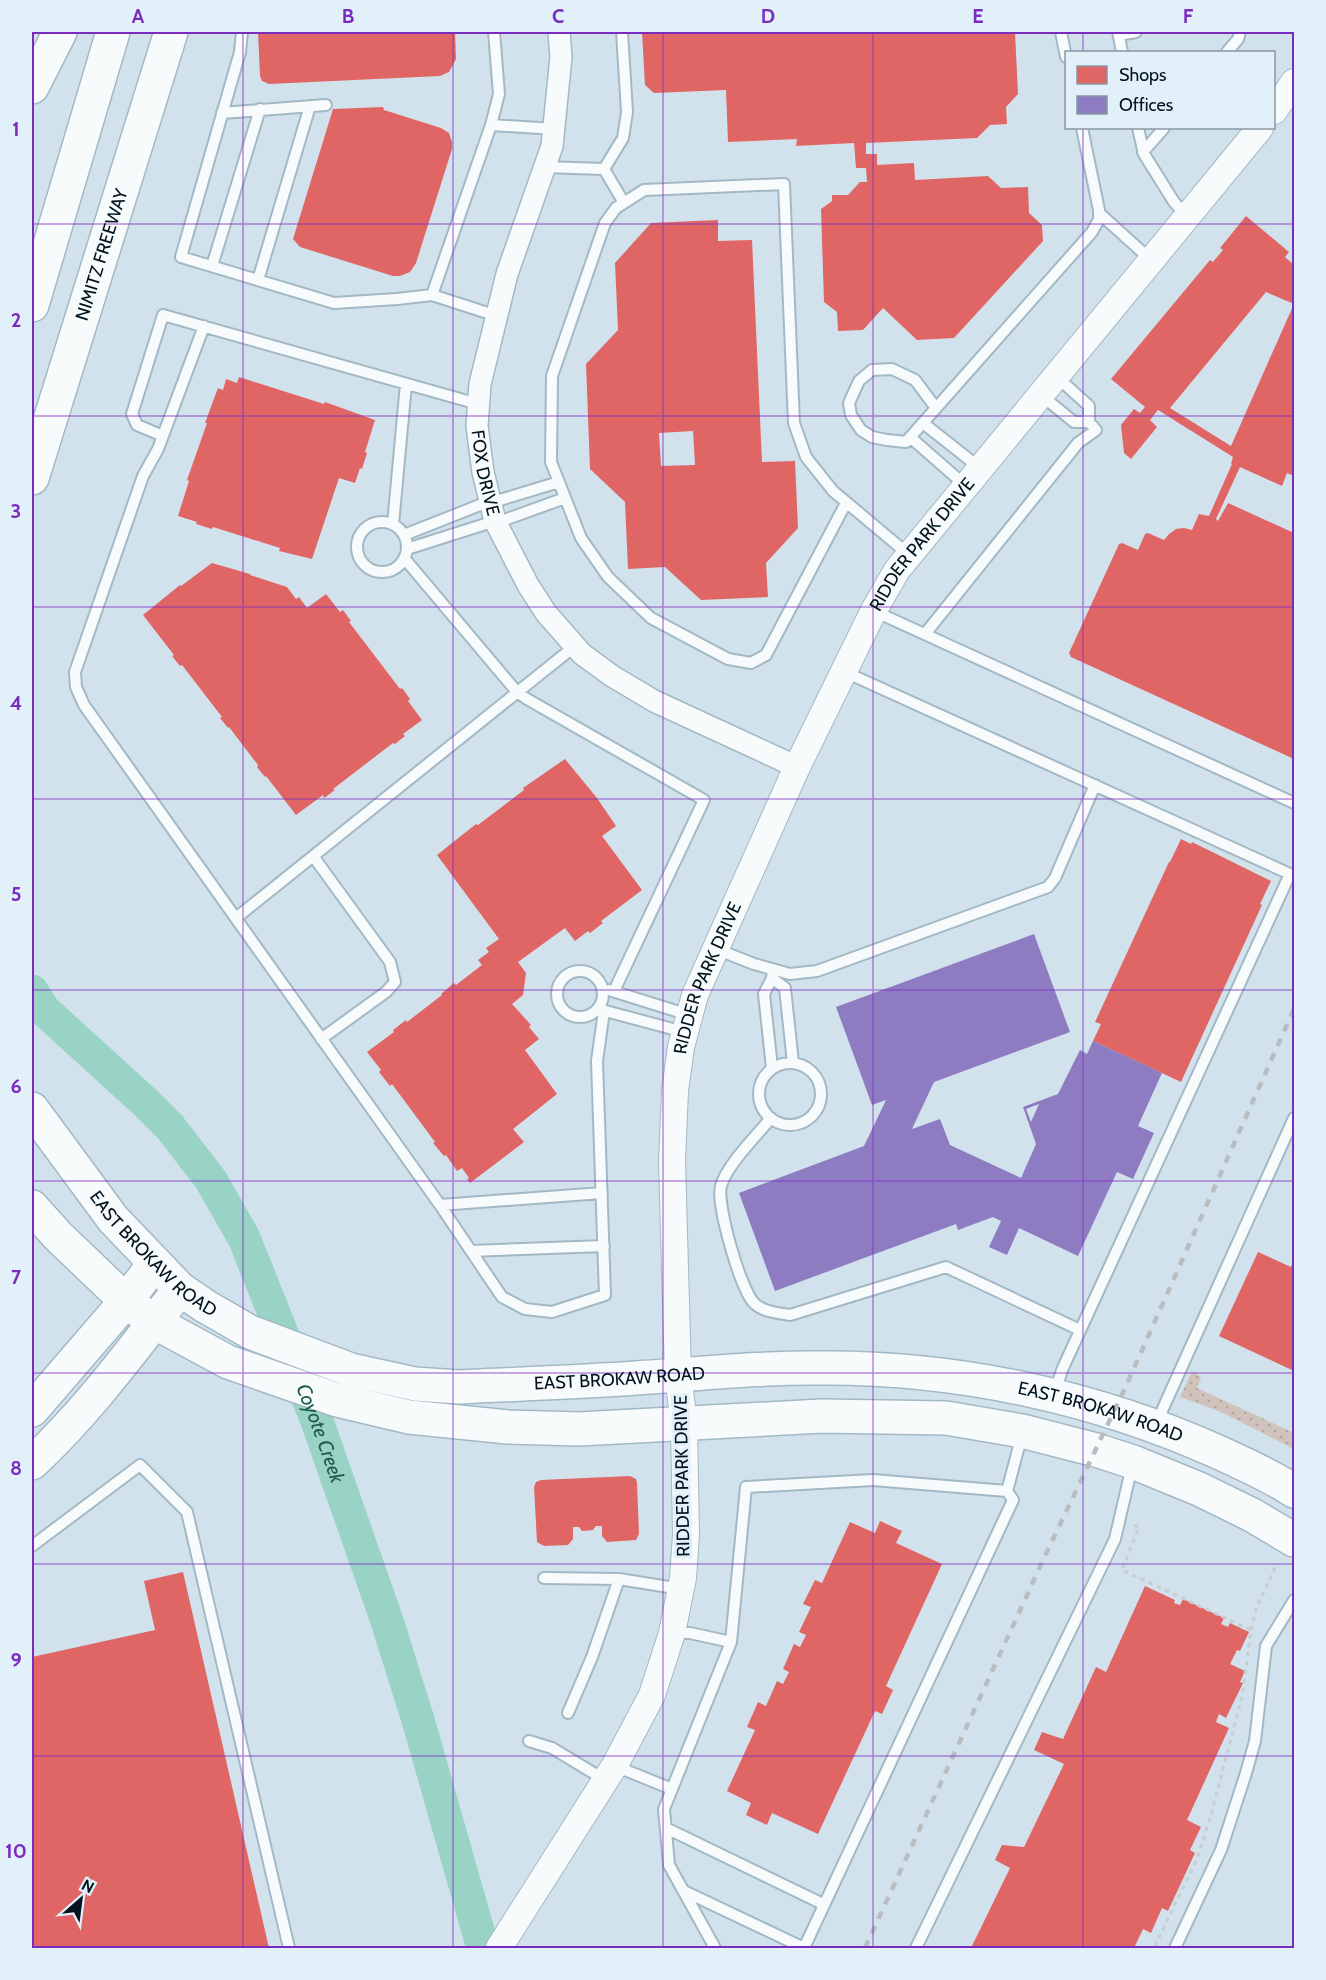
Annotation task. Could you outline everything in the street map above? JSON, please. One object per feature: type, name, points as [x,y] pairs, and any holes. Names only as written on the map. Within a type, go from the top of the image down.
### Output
[{"type":"main road","points":[[32,87],[60,32]]},
{"type":"main road","points":[[32,305],[113,32]]},
{"type":"main road","name":"NIMITZ FREEWAY","points":[[32,478],[171,32]]},
{"type":"main road","name":"EAST BROKAW ROAD","points":[[32,1109],[113,1219],[193,1298],[249,1332],[351,1370],[415,1384],[459,1388],[826,1368],[923,1373],[980,1380],[1054,1395],[1154,1426],[1262,1472],[1294,1491]]},
{"type":"main road","name":"EAST BROKAW ROAD","points":[[32,1207],[58,1236],[126,1300],[154,1322],[228,1362],[337,1400],[409,1417],[474,1424],[579,1429],[822,1416],[946,1418],[1022,1431],[1096,1450],[1142,1466],[1199,1489],[1252,1515],[1286,1551]]},
{"type":"main road","points":[[32,1410],[155,1263]]},
{"type":"main road","points":[[32,1463],[99,1394],[154,1322],[193,1298]]},
{"type":"main road","points":[[1142,1466],[1206,1472],[1294,1517]]},
{"type":"street","name":"FOX DRIVE","points":[[559,32],[561,57],[552,146],[507,274],[480,384],[477,426],[483,472],[493,512],[522,575],[546,613],[582,654],[654,702],[797,767]]},
{"type":"street","points":[[1275,110],[1294,82]]},
{"type":"street","name":"RIDDER PARK DRIVE","points":[[500,1948],[610,1773],[652,1695],[672,1634],[681,1589],[686,1534],[684,1424],[678,1375],[672,1161],[675,1091],[681,1047],[695,995],[797,767],[874,610],[897,570],[1259,129]]},
{"type":"lane","points":[[242,32],[240,52],[181,256],[334,303],[432,295],[497,316]]},
{"type":"lane","points":[[432,295],[491,125],[499,94],[494,32]]},
{"type":"lane","points":[[604,169],[623,138],[627,112],[622,32]]},
{"type":"lane","points":[[1061,32],[1065,52]]},
{"type":"lane","points":[[1122,51],[1118,33],[1136,32]]},
{"type":"lane","points":[[1228,51],[1238,39],[1240,32]]},
{"type":"lane","points":[[222,113],[326,105]]},
{"type":"lane","points":[[258,280],[310,106]]},
{"type":"lane","points":[[212,266],[260,109]]},
{"type":"lane","points":[[491,125],[555,129]]},
{"type":"lane","points":[[936,408],[915,380],[892,369],[873,370],[859,381],[849,403],[851,415],[861,430],[872,437],[906,441],[923,423],[1092,232],[1099,219],[1099,213],[1082,129]]},
{"type":"lane","points":[[1138,129],[1143,152],[1174,202],[1187,216]]},
{"type":"lane","points":[[1143,152],[1163,129]]},
{"type":"lane","points":[[544,167],[604,169]]},
{"type":"lane","points":[[604,169],[624,203]]},
{"type":"lane","points":[[846,503],[766,656],[751,663],[728,659],[651,618],[608,577],[580,538],[551,462],[552,376],[605,223],[616,208],[644,190],[784,184],[795,423],[806,458],[833,491],[908,554]]},
{"type":"lane","points":[[1099,213],[1151,260]]},
{"type":"lane","points":[[163,436],[137,425],[132,414],[163,315],[478,404]]},
{"type":"lane","points":[[204,326],[158,449],[143,476],[75,672],[76,687],[84,705],[440,1204],[502,1297],[525,1309],[552,1312],[605,1294],[597,1061],[601,1010],[603,988],[596,976],[582,970],[566,975],[561,981],[557,988],[557,997],[560,1005],[573,1016],[582,1017],[601,1010],[687,1024]]},
{"type":"lane","points":[[393,525],[406,384]]},
{"type":"lane","points":[[1048,385],[1074,422],[1089,422]]},
{"type":"lane","points":[[925,634],[1078,443],[1096,430],[1089,422],[1089,406],[1048,385]]},
{"type":"lane","points":[[923,423],[973,477]]},
{"type":"lane","points":[[910,437],[973,477]]},
{"type":"lane","points":[[559,482],[406,553],[395,569],[382,573],[367,568],[358,555],[356,546],[358,538],[376,522],[393,525],[404,535],[406,553],[518,692],[526,699],[704,800],[614,991]]},
{"type":"lane","points":[[404,535],[493,512],[565,498]]},
{"type":"lane","points":[[874,610],[1294,803]]},
{"type":"lane","points":[[236,918],[575,646]]},
{"type":"lane","points":[[844,671],[1290,874],[1080,1330],[1062,1370],[1054,1395]]},
{"type":"lane","points":[[773,974],[817,971],[1048,887],[1055,878],[1095,785]]},
{"type":"lane","points":[[313,856],[390,962],[395,982],[386,992],[321,1039]]},
{"type":"lane","points":[[716,949],[773,974],[785,988],[793,1063]]},
{"type":"lane","points":[[772,1068],[764,994],[773,974]]},
{"type":"lane","points":[[603,988],[687,1024]]},
{"type":"lane","points":[[787,1062],[793,1063],[799,1063],[810,1069],[818,1078],[822,1090],[821,1103],[815,1114],[806,1122],[794,1125],[782,1124],[771,1118],[763,1109],[759,1097],[760,1085],[772,1068],[787,1062]]},
{"type":"lane","points":[[771,1118],[726,1174],[721,1185],[720,1196],[721,1211],[745,1292],[755,1305],[770,1312],[790,1315],[946,1267],[1080,1330]]},
{"type":"lane","points":[[1154,1426],[1294,1118]]},
{"type":"lane","points":[[440,1204],[602,1193]]},
{"type":"lane","points":[[471,1251],[603,1246]]},
{"type":"lane","points":[[1006,1491],[1022,1431]]},
{"type":"lane","points":[[32,1546],[140,1465],[187,1512],[289,1948]]},
{"type":"lane","points":[[916,1948],[1115,1539],[1142,1466]]},
{"type":"lane","points":[[684,1891],[804,1948],[1013,1500],[1006,1491],[873,1479],[746,1487],[731,1642],[664,1809],[669,1865],[715,1948]]},
{"type":"lane","points":[[544,1578],[619,1579],[681,1589]]},
{"type":"lane","points":[[568,1713],[592,1657],[619,1579]]},
{"type":"lane","points":[[1175,1948],[1221,1850],[1255,1742],[1266,1646],[1294,1600]]},
{"type":"lane","points":[[672,1634],[690,1633],[731,1642]]},
{"type":"lane","points":[[529,1741],[552,1748],[610,1773],[672,1789]]},
{"type":"lane","points":[[666,1828],[824,1904]]},
{"type":"path","points":[[1135,1515],[1133,1525],[1139,1527],[1122,1570],[1251,1630]]},
{"type":"path","points":[[1154,1948],[1197,1858],[1211,1815],[1242,1697],[1256,1609],[1286,1551]]},
{"type":"shaded area","points":[[1195,1372],[1201,1378],[1197,1388],[1294,1433],[1294,1449],[1219,1411],[1180,1397],[1190,1375]]},
{"type":"building: Shops","points":[[258,32],[455,32],[456,59],[449,72],[440,76],[269,84],[262,81],[260,76]]},
{"type":"building: Shops","points":[[642,32],[1015,32],[1018,94],[1006,107],[1007,124],[990,125],[977,138],[866,143],[866,154],[877,154],[877,165],[914,163],[915,180],[988,176],[1001,188],[1028,187],[1029,213],[1042,225],[1043,241],[954,338],[917,340],[883,308],[863,330],[838,331],[837,312],[824,302],[821,209],[832,201],[832,195],[848,195],[860,182],[867,182],[866,168],[856,168],[854,143],[796,146],[797,139],[728,142],[726,90],[654,93],[645,85]]},
{"type":"building: Shops","points":[[383,107],[384,110],[441,128],[449,133],[452,142],[452,149],[416,263],[410,272],[400,276],[393,276],[300,247],[293,239],[333,109]]},
{"type":"building: Shops","points":[[1246,216],[1289,252],[1285,257],[1294,265],[1294,304],[1294,476],[1287,473],[1282,486],[1240,467],[1216,519],[1218,521],[1228,503],[1294,533],[1294,759],[1071,657],[1069,653],[1119,544],[1122,543],[1138,550],[1145,534],[1148,533],[1164,540],[1176,529],[1192,530],[1199,514],[1209,516],[1232,464],[1233,457],[1158,410],[1150,420],[1157,427],[1131,459],[1124,453],[1121,425],[1134,409],[1140,413],[1145,407],[1111,379],[1210,260],[1213,262],[1223,250],[1220,248]],"holes":[[[1266,292],[1294,304],[1231,446],[1170,408]]]},
{"type":"building: Shops","points":[[718,220],[718,241],[752,240],[762,462],[795,461],[798,528],[766,563],[768,597],[701,600],[665,567],[628,569],[625,502],[590,469],[586,364],[618,330],[615,263],[651,223]],"holes":[[[693,431],[695,465],[661,466],[659,433]]]},
{"type":"building: Shops","points":[[239,377],[324,404],[325,402],[375,420],[362,469],[360,468],[355,483],[339,478],[312,559],[279,551],[280,548],[196,524],[197,522],[178,516],[189,481],[187,480],[218,388],[223,390],[226,379],[237,383]]},
{"type":"building: Shops","points":[[212,563],[287,587],[307,608],[326,594],[340,612],[343,610],[351,621],[349,622],[410,699],[408,701],[422,720],[403,734],[405,736],[395,744],[393,743],[333,789],[335,790],[324,798],[323,795],[296,815],[257,767],[258,765],[220,718],[222,717],[182,665],[180,666],[172,656],[174,655],[143,615]]},
{"type":"building: Shops","points":[[565,759],[597,798],[616,826],[602,836],[642,890],[601,921],[603,923],[590,933],[588,931],[575,941],[565,928],[518,962],[526,973],[523,995],[512,1004],[531,1025],[529,1027],[539,1039],[525,1050],[557,1094],[513,1129],[524,1142],[470,1183],[462,1168],[457,1171],[446,1155],[444,1156],[433,1143],[435,1142],[392,1084],[390,1086],[379,1072],[381,1070],[367,1052],[406,1020],[407,1022],[442,995],[454,983],[456,985],[482,965],[478,960],[489,952],[486,948],[499,939],[437,855],[524,790],[523,788]]},
{"type":"building: Shops","points":[[1181,839],[1191,844],[1192,842],[1271,881],[1181,1082],[1093,1041],[1101,1024],[1095,1022]]},
{"type":"building: Shops","points":[[1258,1252],[1291,1267],[1294,1259],[1294,1371],[1219,1336]]},
{"type":"building: Shops","points":[[630,1476],[636,1479],[637,1483],[639,1534],[636,1540],[607,1542],[602,1536],[602,1526],[596,1526],[593,1530],[582,1531],[579,1527],[573,1527],[573,1539],[568,1545],[544,1546],[537,1542],[534,1487],[536,1482]]},
{"type":"building: Shops","points":[[880,1521],[902,1531],[896,1543],[942,1564],[886,1686],[893,1690],[882,1714],[875,1711],[818,1834],[772,1813],[767,1825],[746,1815],[751,1803],[727,1791],[755,1730],[747,1727],[758,1702],[766,1706],[777,1681],[783,1684],[789,1672],[783,1669],[794,1644],[800,1647],[806,1635],[799,1632],[811,1607],[803,1604],[815,1580],[822,1583],[850,1522],[875,1533]]},
{"type":"building: Shops","points":[[183,1572],[269,1948],[32,1948],[32,1657],[155,1630],[144,1581]]},
{"type":"building: Shops","points":[[1145,1586],[1175,1600],[1174,1603],[1180,1605],[1183,1599],[1224,1618],[1221,1624],[1228,1627],[1230,1623],[1249,1632],[1240,1651],[1237,1650],[1230,1664],[1245,1671],[1240,1682],[1243,1683],[1226,1718],[1219,1714],[1216,1722],[1229,1728],[1187,1820],[1201,1827],[1190,1850],[1195,1853],[1168,1911],[1162,1908],[1151,1933],[1143,1929],[1134,1948],[971,1948],[1010,1868],[995,1860],[1002,1845],[1024,1847],[1064,1764],[1034,1750],[1042,1732],[1063,1739],[1096,1667],[1106,1672]]},
{"type":"building: Offices","points":[[1034,934],[1070,1032],[934,1082],[912,1129],[940,1119],[950,1145],[1021,1178],[1036,1144],[1023,1107],[1058,1094],[1080,1050],[1087,1054],[1093,1041],[1162,1073],[1138,1126],[1154,1133],[1133,1179],[1117,1172],[1078,1256],[1019,1228],[1007,1255],[989,1247],[1001,1221],[993,1217],[958,1230],[956,1224],[775,1291],[739,1193],[864,1146],[886,1100],[872,1105],[836,1007]],"holes":[[[1039,1104],[1031,1122],[1026,1109]]]},
{"type":"waterway","name":"Coyote Creek","points":[[32,991],[44,1010],[170,1127],[211,1180],[244,1238],[317,1421],[387,1621],[418,1720],[483,1948]]},
{"type":"railway","points":[[865,1948],[1044,1558],[1126,1386],[1294,1009]]}]
